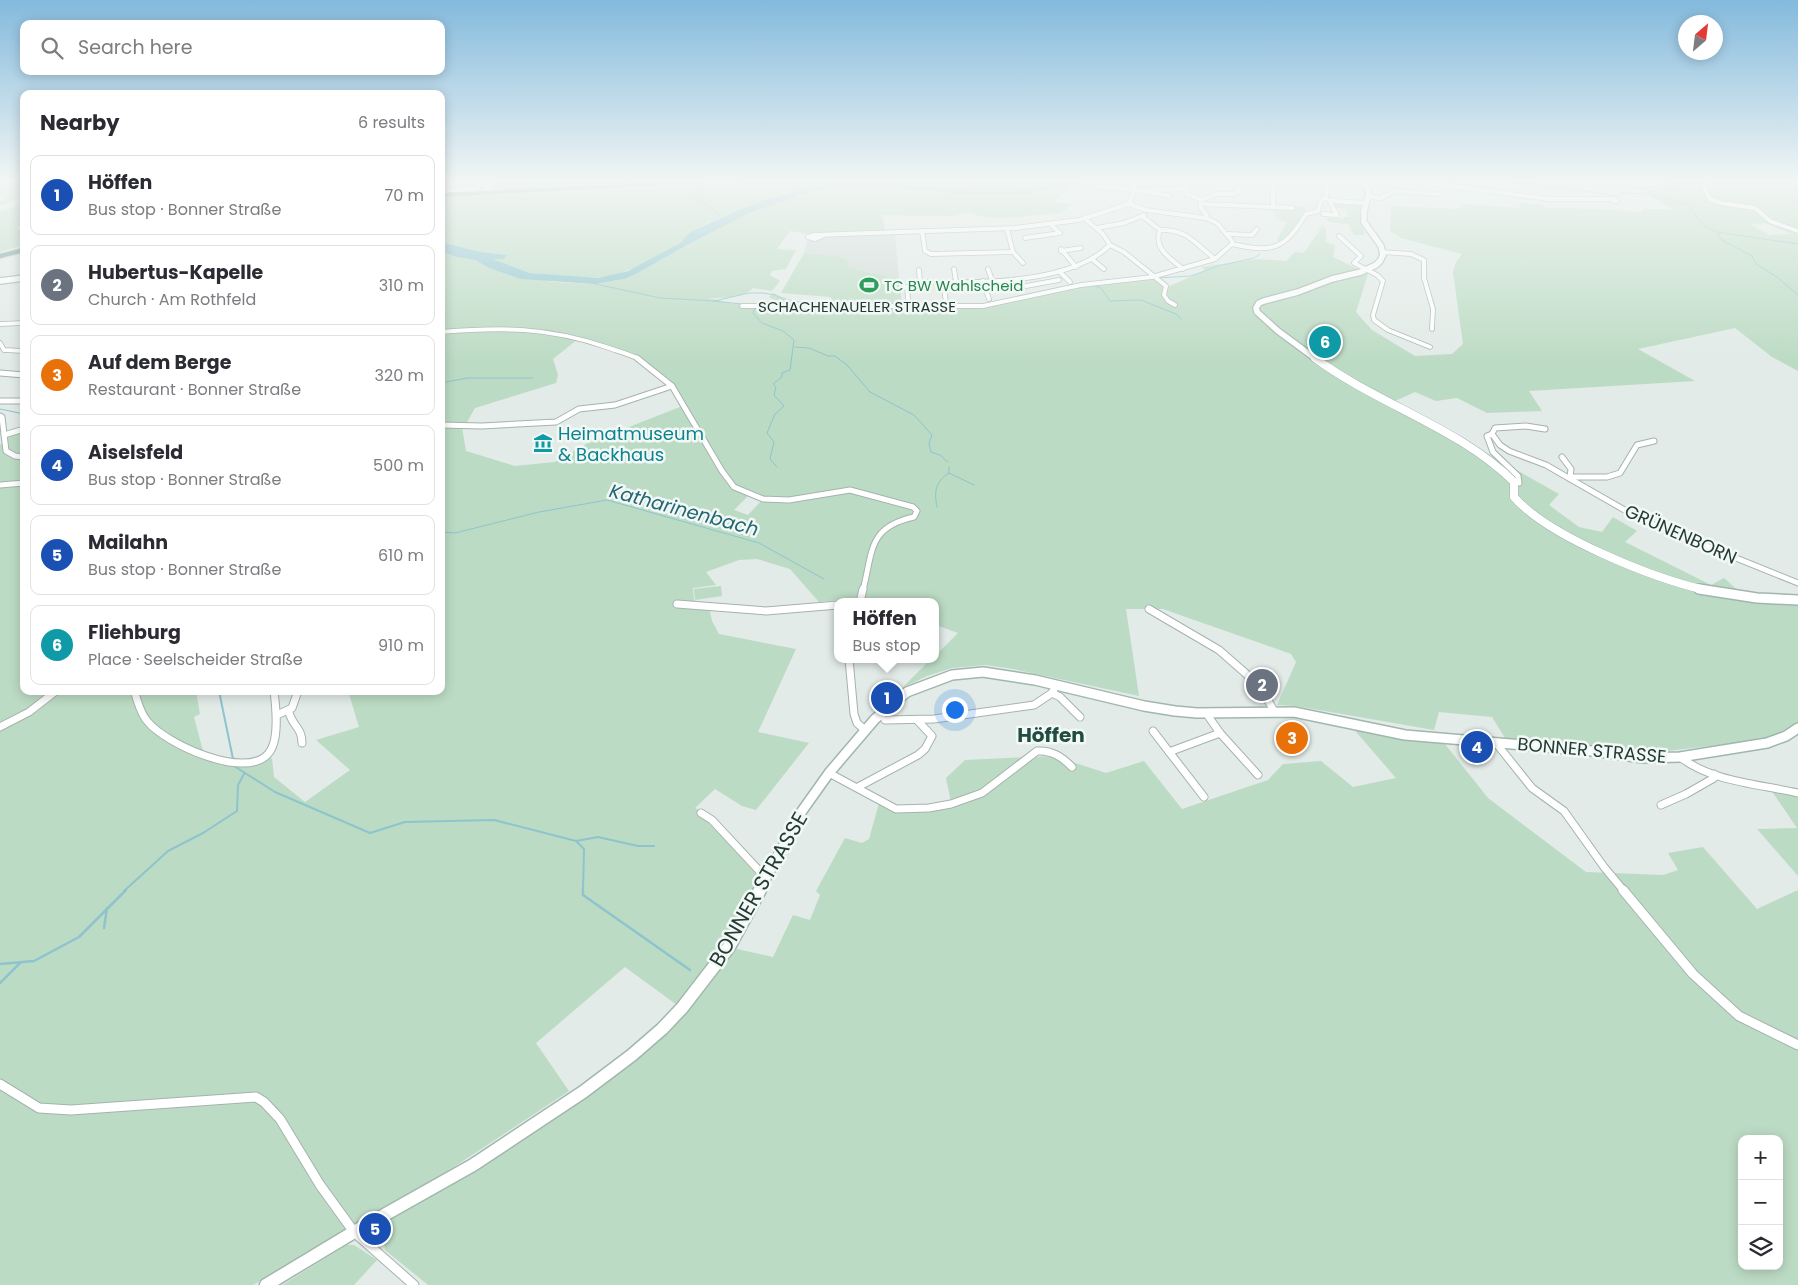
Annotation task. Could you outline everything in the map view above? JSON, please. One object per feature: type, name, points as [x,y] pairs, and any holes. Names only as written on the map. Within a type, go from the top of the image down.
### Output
[{"type":"main road","points":[[0,256],[20,251]]},
{"type":"street","points":[[924,242],[925,251],[931,254],[1013,252]]},
{"type":"street","points":[[1010,242],[1013,252],[1023,263]]},
{"type":"street","points":[[1158,242],[1159,247],[1184,269]]},
{"type":"street","points":[[1194,242],[1215,259]]},
{"type":"street","points":[[1232,244],[1264,251],[1287,242]]},
{"type":"street","points":[[1346,242],[1361,256],[1354,263],[1379,276],[1383,281],[1373,315],[1374,320],[1388,330],[1430,347]]},
{"type":"street","points":[[1379,242],[1382,252],[1380,260],[1366,270],[1333,278],[1302,291],[1263,302],[1256,306],[1257,312],[1278,331],[1320,362],[1363,390],[1450,435],[1504,472],[1514,482],[1519,483],[1518,476],[1493,452],[1487,436],[1492,434],[1495,428],[1508,426],[1545,429]]},
{"type":"street","name":"SCHACHENAUELER STRASSE","points":[[742,306],[977,306],[1075,286],[1152,277],[1215,259],[1232,244]]},
{"type":"street","points":[[908,299],[904,287],[915,287],[916,283],[920,282],[983,281],[1023,277],[1076,268],[1094,260],[1110,245]]},
{"type":"street","points":[[1110,245],[1117,247],[1152,277],[1166,286],[1165,297],[1175,305]]},
{"type":"street","points":[[1076,268],[1061,250],[1081,248]]},
{"type":"street","points":[[1382,252],[1411,254],[1424,260],[1422,272],[1424,286],[1432,308],[1432,329]]},
{"type":"street","points":[[1094,260],[1104,270]]},
{"type":"street","points":[[988,268],[992,280]]},
{"type":"street","points":[[954,269],[956,282]]},
{"type":"street","points":[[919,270],[920,282]]},
{"type":"street","points":[[1059,271],[1070,282]]},
{"type":"street","points":[[1023,277],[1030,291]]},
{"type":"street","points":[[0,281],[20,278]]},
{"type":"street","points":[[1026,286],[1059,280]]},
{"type":"street","points":[[983,281],[989,299]]},
{"type":"street","points":[[943,283],[946,302]]},
{"type":"street","points":[[0,324],[20,323]]},
{"type":"street","points":[[445,332],[472,329],[520,329],[576,337],[637,358],[672,386],[722,471],[734,487],[750,495],[763,499],[789,500],[850,490],[908,505],[917,511],[914,517],[891,524],[882,529],[877,536],[861,598]]},
{"type":"street","points":[[0,343],[4,350]]},
{"type":"street","points":[[4,350],[20,351]]},
{"type":"street","points":[[0,355],[4,350]]},
{"type":"street","points":[[0,373],[20,375]]},
{"type":"street","points":[[445,425],[482,426],[556,422],[579,409],[615,405],[672,386]]},
{"type":"street","points":[[0,401],[20,401]]},
{"type":"street","points":[[0,416],[2,417],[6,451],[20,457]]},
{"type":"street","points":[[4,435],[20,430]]},
{"type":"street","name":"GRÜNENBORN","points":[[1492,434],[1500,445],[1509,451],[1546,465],[1642,520],[1798,583]]},
{"type":"street","name":"GRÜNENBORN","points":[[1569,477],[1607,477],[1620,474],[1637,445],[1654,441]]},
{"type":"street","points":[[1562,457],[1571,469],[1569,477]]},
{"type":"street","points":[[1514,482],[1512,492],[1520,505],[1547,525],[1596,550],[1687,585],[1739,596],[1798,600]]},
{"type":"street","points":[[0,485],[20,483]]},
{"type":"street","points":[[677,604],[700,604],[766,611],[834,605]]},
{"type":"street","points":[[1150,609],[1219,650],[1260,686],[1274,711]]},
{"type":"street","points":[[849,663],[854,714],[857,723],[865,730]]},
{"type":"street","name":"BONNER STRASSE","points":[[266,1285],[354,1232],[473,1166],[583,1092],[632,1055],[662,1029],[682,1008],[729,947],[802,812],[829,773],[865,730],[887,708],[907,692],[922,684],[952,675],[991,673],[1054,689],[1175,711],[1206,713],[1294,712],[1405,735],[1592,751],[1643,758],[1680,757],[1767,743],[1786,736],[1798,728]]},
{"type":"street","points":[[885,720],[917,720],[1034,705],[1054,689]]},
{"type":"street","name":"BONNER STRASSE","points":[[1054,689],[1080,717]]},
{"type":"street","points":[[1,726],[30,712],[51,695]]},
{"type":"street","points":[[136,695],[149,724],[180,747],[216,759],[247,764],[264,758],[269,753],[277,715],[274,695]]},
{"type":"street","points":[[277,715],[288,712],[294,706],[297,695]]},
{"type":"street","points":[[288,712],[292,721],[297,724],[302,733],[302,743]]},
{"type":"street","points":[[1206,713],[1220,733],[1258,775]]},
{"type":"street","points":[[858,787],[918,755],[925,749],[932,736],[917,720]]},
{"type":"street","points":[[1153,731],[1204,798]]},
{"type":"street","points":[[1169,752],[1220,733]]},
{"type":"street","points":[[1496,743],[1532,788],[1564,811],[1604,867],[1693,974],[1739,1016],[1798,1045]]},
{"type":"street","points":[[829,773],[896,809],[907,810],[933,808],[982,793],[1037,751],[1046,750],[1057,754],[1072,766]]},
{"type":"street","points":[[1680,757],[1685,763],[1714,774],[1798,793]]},
{"type":"street","points":[[1661,805],[1686,794],[1714,778],[1714,774]]},
{"type":"street","points":[[701,813],[712,820],[766,878]]},
{"type":"street","points":[[0,1084],[39,1108],[72,1110],[256,1097],[264,1102],[280,1119],[320,1185],[354,1232],[414,1285]]},
{"type":"shaded area","points":[[807,242],[896,242],[899,279],[847,267],[837,256],[804,253]]},
{"type":"green space","points":[[0,242],[20,242],[20,246],[0,252]]},
{"type":"green space","points":[[445,242],[682,242],[637,267],[607,277],[590,278],[530,273],[493,259],[504,259],[507,255],[481,252]]},
{"type":"green space","points":[[693,242],[782,242],[777,249],[796,250],[786,269],[772,271],[770,275],[780,281],[772,291],[753,288],[738,296],[709,298],[733,304],[816,309],[990,306],[1076,288],[1150,280],[1152,278],[1165,288],[1206,270],[1201,267],[1258,259],[1286,261],[1295,252],[1304,253],[1311,242],[1326,242],[1335,245],[1333,257],[1368,274],[1356,312],[1372,330],[1415,356],[1452,354],[1463,344],[1453,272],[1456,262],[1462,254],[1416,242],[1798,242],[1798,371],[1772,357],[1735,328],[1638,349],[1695,381],[1529,391],[1542,411],[1487,413],[1457,398],[1436,401],[1415,392],[1395,401],[1559,494],[1549,505],[1579,527],[1602,532],[1613,517],[1637,531],[1625,542],[1711,585],[1724,578],[1751,602],[1798,604],[1798,736],[1786,729],[1763,740],[1641,754],[1507,741],[1492,717],[1439,712],[1434,730],[1296,706],[1277,705],[1296,662],[1291,654],[1163,609],[1126,609],[1139,696],[1013,669],[985,665],[952,668],[927,676],[902,688],[927,663],[939,663],[939,652],[958,633],[939,626],[939,598],[834,598],[834,600],[819,602],[790,569],[757,559],[739,560],[706,572],[716,585],[693,588],[694,600],[709,607],[712,621],[719,634],[796,649],[758,732],[809,743],[756,810],[742,806],[715,789],[695,808],[718,822],[766,873],[727,946],[677,1005],[625,967],[536,1043],[569,1091],[428,1184],[334,1236],[253,1285],[0,1285],[0,729],[53,695],[197,695],[200,714],[194,717],[203,751],[245,766],[272,758],[274,777],[305,802],[350,770],[316,740],[359,727],[349,695],[445,695],[445,253],[456,257],[475,260],[489,268],[553,282],[595,284],[624,279],[636,274]],"holes":[[[578,339],[638,361],[663,380],[680,407],[588,443],[555,462],[515,466],[466,451],[462,427],[465,426],[475,408],[556,383],[558,375],[553,359]],[[749,495],[763,499],[748,515],[734,510]]]},
{"type":"green space","points":[[804,253],[837,256],[848,261],[847,267],[899,279],[902,304],[832,305],[831,297],[781,293]]},
{"type":"green space","points":[[773,293],[800,301],[814,302],[827,300],[828,305],[769,305],[766,302],[773,299],[769,297]]},
{"type":"green space","points":[[20,431],[20,695],[47,695],[33,707],[0,724],[0,445],[11,434]]},
{"type":"green space","points":[[721,586],[722,596],[695,600],[694,589]]},
{"type":"green space","points":[[1351,726],[1445,744],[1488,798],[1586,872],[1663,875],[1678,870],[1668,853],[1703,847],[1757,909],[1798,890],[1798,1285],[428,1285],[385,1250],[382,1224],[462,1177],[586,1096],[635,1061],[664,1035],[733,948],[773,957],[793,915],[810,920],[820,895],[816,891],[845,838],[862,843],[869,839],[879,803],[895,812],[910,813],[952,807],[946,778],[965,760],[1054,756],[1106,773],[1144,761],[1182,809],[1268,780],[1283,764],[1321,761],[1353,787],[1396,778]]},
{"type":"green space","points":[[1771,790],[1798,796],[1798,876],[1757,829],[1797,828]]},
{"type":"green space","points":[[347,1245],[354,1245],[377,1260],[354,1285],[282,1285]]},
{"type":"water","points":[[682,242],[693,242],[636,274],[624,279],[595,284],[521,279],[489,268],[475,260],[456,257],[445,253],[445,243],[481,252],[507,255],[504,259],[493,259],[530,273],[598,278],[628,271]]},
{"type":"waterway","points":[[1726,242],[1752,256],[1756,264],[1777,277],[1798,295]]},
{"type":"waterway","points":[[1784,242],[1798,244]]},
{"type":"waterway","points":[[1157,278],[1191,276],[1218,266],[1254,258],[1260,254]]},
{"type":"waterway","points":[[1139,280],[1151,279]]},
{"type":"waterway","points":[[591,283],[660,298],[714,301]]},
{"type":"waterway","points":[[1092,285],[1101,288],[1110,301],[1141,300],[1176,314],[1181,319]]},
{"type":"waterway","points":[[714,301],[749,293],[763,293],[775,295],[784,300],[812,304]]},
{"type":"waterway","points":[[714,301],[741,304]]},
{"type":"waterway","points":[[755,308],[753,313],[762,323],[783,331],[794,340],[790,370],[782,373],[782,377],[773,384],[776,387],[774,395],[784,406],[775,414],[767,433],[774,442],[770,459],[777,467]]},
{"type":"waterway","points":[[841,309],[870,308]]},
{"type":"waterway","points":[[795,347],[809,348],[828,356],[835,356],[847,365],[870,392],[914,415],[932,435],[929,443],[931,452],[940,455],[948,462]]},
{"type":"waterway","points":[[445,382],[467,378],[533,378]]},
{"type":"waterway","points":[[0,409],[20,413]]},
{"type":"waterway","points":[[949,467],[949,473]]},
{"type":"waterway","points":[[937,507],[938,484],[949,473]]},
{"type":"waterway","points":[[949,473],[974,485]]},
{"type":"waterway","name":"Katharinenbach","points":[[445,532],[455,533],[539,512],[607,500],[759,543],[824,579]]},
{"type":"waterway","points":[[220,695],[233,759]]},
{"type":"waterway","points":[[234,766],[275,792],[370,833],[405,822],[494,820],[576,841]]},
{"type":"waterway","points":[[124,891],[168,851],[203,833],[237,811],[238,785],[244,774]]},
{"type":"waterway","points":[[576,841],[598,837],[638,846],[654,846]]},
{"type":"waterway","points":[[576,841],[584,849],[583,891]]},
{"type":"waterway","points":[[107,909],[126,890]]},
{"type":"waterway","points":[[583,891],[583,895],[690,970]]},
{"type":"waterway","points":[[0,964],[34,961],[79,937],[107,909]]},
{"type":"waterway","points":[[104,928],[107,909]]},
{"type":"waterway","points":[[0,983],[20,963]]},
{"type":"place","name":"TC BW Wahlscheid","points":[[869,285]]},
{"type":"place","name":"Fliehburg","points":[[1325,342]]},
{"type":"place","name":"Heimatmuseum & Backhaus","points":[[543,443]]},
{"type":"place","name":"Hubertus-Kapelle","points":[[1262,685]]},
{"type":"place","name":"Höffen","points":[[887,698]]},
{"type":"place","name":"Auf dem Berge","points":[[1292,738]]},
{"type":"place","name":"Aiselsfeld","points":[[1477,747]]},
{"type":"place","name":"Mailahn","points":[[375,1229]]},
{"type":"district","name":"Höffen","points":[[1051,735]]}]
